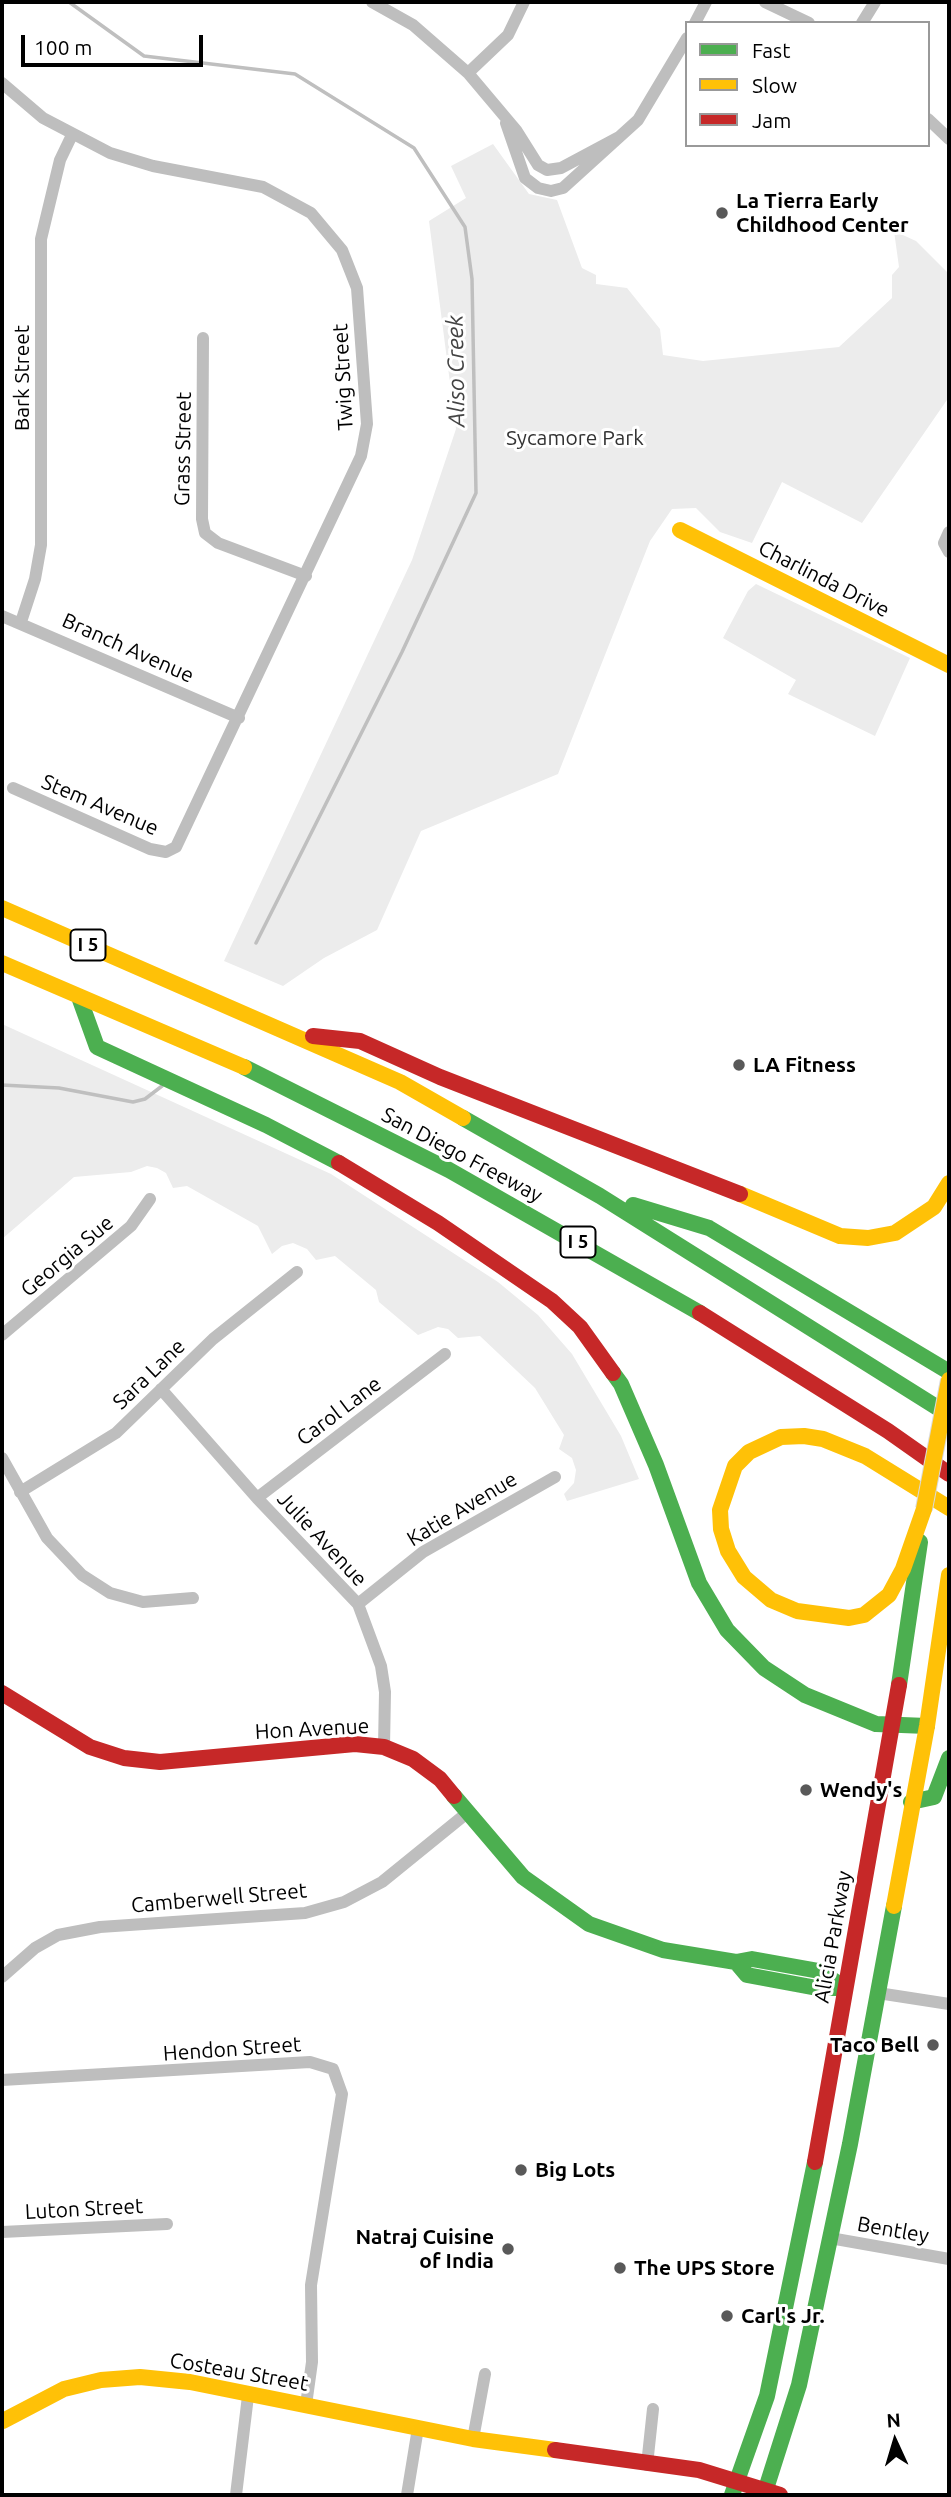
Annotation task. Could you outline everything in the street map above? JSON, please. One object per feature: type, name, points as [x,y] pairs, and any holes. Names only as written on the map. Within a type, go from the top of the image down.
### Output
[{"type":"main road","name":"Charlinda Drive","points":[[680,530],[949,665]]},
{"type":"main road","name":"San Diego Freeway","points":[[2,908],[400,1082],[600,1196],[949,1415]]},
{"type":"main road","name":"San Diego Freeway","points":[[2,963],[243,1067],[449,1170],[699,1312],[949,1474]]},
{"type":"main road","points":[[79,996],[97,1047],[267,1125],[354,1171],[438,1223],[552,1301],[580,1327],[614,1373],[656,1465],[699,1583],[727,1630],[764,1668],[805,1695],[876,1724],[927,1726]]},
{"type":"main road","points":[[293,1034],[360,1041],[440,1077],[665,1163],[840,1236],[868,1238],[895,1233],[934,1207],[949,1183]]},
{"type":"main road","points":[[600,1196],[709,1228],[949,1372]]},
{"type":"main road","name":"Alicia Parkway","points":[[735,2488],[767,2396],[798,2256],[881,1774],[893,1725],[925,1509],[949,1380]]},
{"type":"main road","points":[[925,1509],[903,1569],[889,1595],[864,1615],[849,1618],[797,1611],[771,1600],[744,1577],[728,1551],[720,1529],[720,1510],[735,1466],[749,1452],[781,1437],[823,1439],[866,1456],[949,1508]]},
{"type":"main road","points":[[770,2494],[799,2385],[878,1993],[927,1726],[949,1575]]},
{"type":"main road","name":"Hon Avenue","points":[[2,1693],[90,1747],[124,1758],[160,1762],[355,1744],[384,1747],[413,1759],[440,1779],[523,1877],[554,1902],[589,1924],[663,1950],[736,1962],[752,1959],[820,1971],[845,1988]]},
{"type":"main road","points":[[911,1802],[934,1797],[949,1758]]},
{"type":"main road","points":[[845,1988],[878,1993]]},
{"type":"main road","points":[[827,2089],[831,2140],[819,2230],[830,2238]]},
{"type":"main road","points":[[798,2256],[809,2266],[798,2334],[799,2385]]},
{"type":"main road","name":"Costeau Street","points":[[2,2421],[64,2389],[101,2380],[140,2377],[190,2382],[248,2396],[473,2439],[647,2465],[699,2470],[735,2488],[770,2494]]},
{"type":"street","points":[[372,2],[414,25],[468,73],[516,130],[538,165],[547,170],[561,168],[619,137]]},
{"type":"street","points":[[468,73],[508,35],[524,2]]},
{"type":"street","points":[[696,21],[706,2]]},
{"type":"street","points":[[765,2],[805,21]]},
{"type":"street","points":[[863,21],[875,2]]},
{"type":"street","points":[[505,119],[525,178],[538,188],[551,191],[563,188],[638,120],[685,41]]},
{"type":"street","name":"Twig Street","points":[[2,83],[43,118],[72,135],[135,161],[263,187],[282,195],[311,214],[342,250],[357,288],[367,410],[366,438],[361,456],[184,833],[172,850]]},
{"type":"street","points":[[930,121],[949,139]]},
{"type":"street","name":"Bark Street","points":[[21,622],[35,579],[41,545],[41,239],[60,160],[72,135]]},
{"type":"street","name":"Grass Street","points":[[204,338],[202,519],[205,533],[218,543],[306,576]]},
{"type":"street","points":[[949,532],[944,543],[949,552]]},
{"type":"street","name":"Branch Avenue","points":[[2,616],[239,718]]},
{"type":"street","name":"Stem Avenue","points":[[13,789],[150,849],[160,852],[172,850]]},
{"type":"street","name":"Georgia Sue","points":[[2,1335],[131,1226],[150,1199]]},
{"type":"street","name":"Sara Lane","points":[[20,1492],[116,1433],[213,1339],[297,1272]]},
{"type":"street","name":"Carol Lane","points":[[257,1498],[445,1354]]},
{"type":"street","name":"Julie Avenue","points":[[161,1389],[257,1498],[358,1604],[380,1666],[384,1692],[384,1747]]},
{"type":"street","points":[[2,1458],[54,1547],[68,1564],[96,1585],[126,1599],[143,1602],[193,1598]]},
{"type":"street","name":"Katie Avenue","points":[[358,1604],[423,1552],[555,1477]]},
{"type":"street","name":"Camberwell Street","points":[[2,1977],[35,1948],[58,1935],[100,1927],[305,1913],[344,1902],[382,1882],[467,1813]]},
{"type":"street","points":[[878,1993],[949,2004]]},
{"type":"street","name":"Hendon Street","points":[[2,2080],[310,2062],[333,2069],[342,2094],[311,2285],[313,2362],[306,2405]]},
{"type":"street","name":"Luton Street","points":[[2,2232],[167,2224]]},
{"type":"street","name":"Bentley","points":[[830,2238],[949,2259]]},
{"type":"street","points":[[473,2439],[485,2374]]},
{"type":"street","points":[[236,2495],[248,2396]]},
{"type":"street","points":[[647,2465],[653,2409]]},
{"type":"street","points":[[407,2495],[418,2428]]},
{"type":"green space","name":"Sycamore Park","points":[[493,144],[529,194],[557,200],[582,268],[596,275],[596,284],[627,288],[660,329],[663,355],[703,361],[839,347],[892,298],[892,275],[899,267],[894,231],[916,241],[949,274],[949,397],[862,523],[782,482],[752,543],[720,532],[696,508],[672,509],[650,541],[558,774],[421,831],[377,930],[324,958],[283,986],[224,961],[412,560],[456,429],[429,221],[466,198],[451,166]]},
{"type":"green space","points":[[756,584],[910,658],[875,736],[788,694],[796,680],[723,638],[748,591]]},
{"type":"green space","points":[[2,1024],[331,1174],[498,1282],[538,1315],[572,1354],[621,1436],[639,1479],[567,1501],[564,1494],[574,1483],[576,1470],[572,1458],[559,1449],[564,1435],[535,1388],[480,1336],[458,1338],[448,1329],[438,1327],[418,1335],[379,1302],[376,1290],[335,1256],[316,1260],[307,1249],[293,1243],[282,1246],[272,1254],[258,1226],[187,1186],[173,1188],[166,1173],[157,1168],[147,1166],[131,1172],[74,1177],[2,1239]]},
{"type":"waterway","name":"Aliso Creek","points":[[69,2],[144,56],[295,74],[414,148],[465,227],[472,279],[476,493],[402,652],[256,943]]},
{"type":"waterway","name":"Aliso Creek","points":[[2,1085],[59,1088],[133,1102],[145,1099],[162,1086]]},
{"type":"traffic: fast","points":[[79,997],[97,1047],[266,1125],[339,1163]]},
{"type":"traffic: fast","points":[[244,1067],[449,1170],[700,1313]]},
{"type":"traffic: fast","points":[[463,1118],[600,1196],[949,1415]]},
{"type":"traffic: fast","points":[[633,1205],[709,1228],[949,1372]]},
{"type":"traffic: fast","points":[[613,1373],[621,1384],[656,1465],[699,1583],[727,1630],[764,1668],[805,1695],[876,1724],[927,1726]]},
{"type":"traffic: fast","points":[[899,1685],[920,1542]]},
{"type":"traffic: fast","points":[[911,1802],[934,1797],[949,1758]]},
{"type":"traffic: fast","points":[[454,1796],[523,1877],[589,1924],[663,1950],[736,1962],[752,1959],[819,1971],[845,1988]]},
{"type":"traffic: fast","points":[[764,2495],[799,2385],[850,2144],[894,1906]]},
{"type":"traffic: fast","points":[[736,1962],[747,1975],[817,1988],[845,1988]]},
{"type":"traffic: fast","points":[[732,2495],[767,2396],[815,2162]]},
{"type":"traffic: slow","points":[[680,530],[949,665]]},
{"type":"traffic: slow","points":[[2,908],[400,1082],[463,1118]]},
{"type":"traffic: slow","points":[[2,963],[244,1067]]},
{"type":"traffic: slow","points":[[740,1194],[840,1236],[868,1238],[895,1233],[934,1207],[949,1183]]},
{"type":"traffic: slow","points":[[924,1509],[949,1380]]},
{"type":"traffic: slow","points":[[924,1509],[903,1569],[889,1595],[864,1615],[849,1618],[797,1611],[771,1600],[744,1577],[728,1551],[721,1529],[720,1510],[735,1466],[749,1452],[781,1437],[804,1436],[823,1439],[865,1456],[949,1508]]},
{"type":"traffic: slow","points":[[894,1906],[927,1726],[949,1575]]},
{"type":"traffic: slow","points":[[3,2421],[64,2389],[101,2380],[140,2377],[190,2382],[473,2439],[555,2450]]},
{"type":"traffic: jam","points":[[313,1036],[360,1041],[440,1077],[740,1194]]},
{"type":"traffic: jam","points":[[339,1163],[438,1223],[552,1301],[580,1327],[613,1373]]},
{"type":"traffic: jam","points":[[700,1313],[888,1431],[949,1474]]},
{"type":"traffic: jam","points":[[815,2162],[899,1685]]},
{"type":"traffic: jam","points":[[2,1693],[90,1747],[124,1758],[160,1762],[355,1744],[384,1747],[413,1759],[440,1779],[454,1796]]},
{"type":"traffic: jam","points":[[555,2450],[699,2470],[780,2495]]},
{"type":"place","name":"La Tierra Early Childhood Center","points":[[722,213]]},
{"type":"place","name":"LA Fitness","points":[[739,1065]]},
{"type":"place","name":"Wendy's","points":[[806,1790]]},
{"type":"place","name":"Taco Bell","points":[[933,2045]]},
{"type":"place","name":"Big Lots","points":[[521,2170]]},
{"type":"place","name":"Natraj Cuisine of India","points":[[508,2249]]},
{"type":"place","name":"The UPS Store","points":[[620,2268]]},
{"type":"place","name":"Carl's Jr.","points":[[727,2316]]}]
